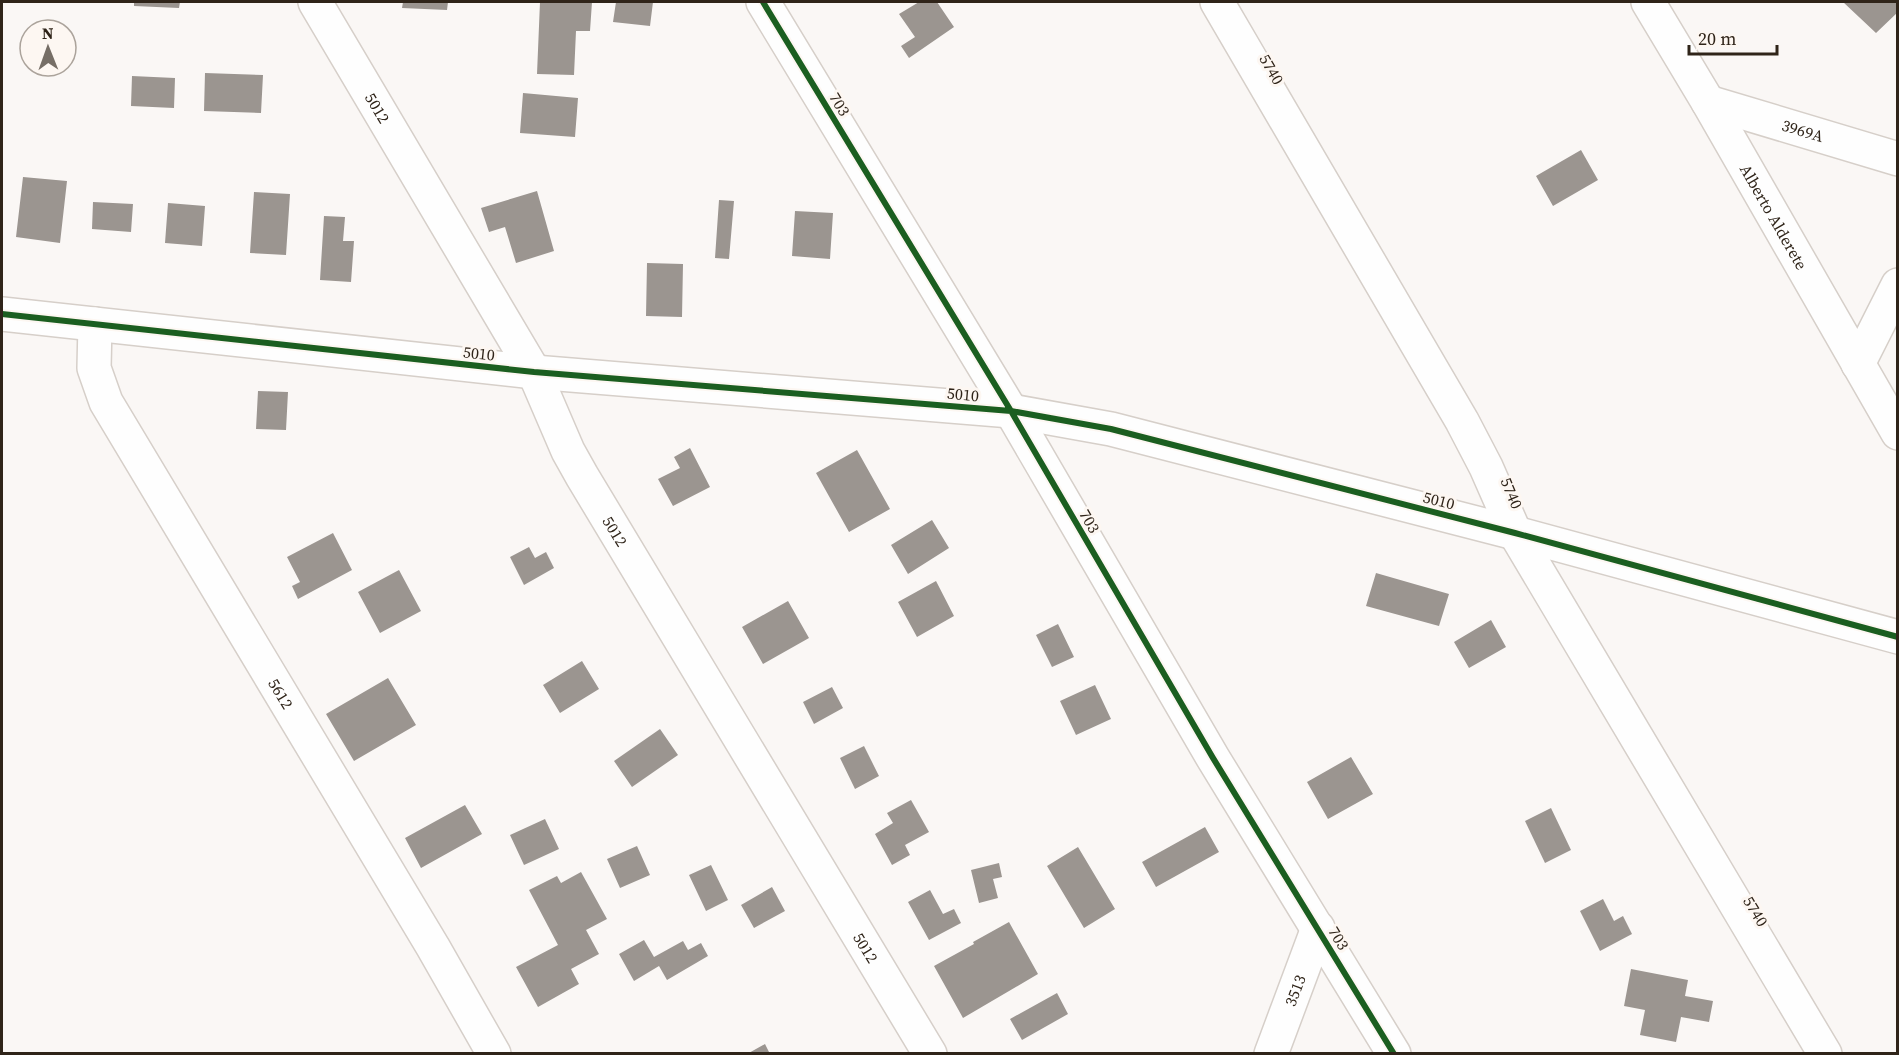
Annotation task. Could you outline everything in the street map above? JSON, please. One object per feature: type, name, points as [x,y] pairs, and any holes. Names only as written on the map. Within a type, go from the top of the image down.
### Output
[{"type":"street","name":"5012","points":[[315,2],[534,372],[568,451],[582,476],[930,1053]]},
{"type":"street","name":"703","points":[[763,2],[1011,411],[1213,758],[1394,1053]]},
{"type":"street","name":"5740","points":[[1218,2],[1462,421],[1486,467],[1515,533],[1825,1053]]},
{"type":"street","name":"Alberto Alderete","points":[[1648,2],[1898,433]]},
{"type":"street","name":"3969A","points":[[1708,102],[1898,159]]},
{"type":"street","points":[[1858,364],[1898,285]]},
{"type":"street","name":"5010","points":[[2,314],[534,372],[1011,411],[1111,429],[1515,533],[1898,637]]},
{"type":"street","name":"5612","points":[[95,324],[94,368],[106,402],[433,947],[494,1053]]},
{"type":"street","name":"3513","points":[[1271,1053],[1318,928]]},
{"type":"building","points":[[134,2],[180,2],[179,8],[134,6]]},
{"type":"building","points":[[403,2],[448,2],[447,10],[402,8]]},
{"type":"building","points":[[540,2],[592,2],[590,31],[576,31],[574,75],[537,74]]},
{"type":"building","points":[[616,2],[653,2],[650,26],[613,22]]},
{"type":"building","points":[[919,2],[937,2],[954,27],[909,58],[901,46],[915,37],[899,14]]},
{"type":"building","points":[[1843,2],[1898,2],[1898,12],[1876,33]]},
{"type":"building","points":[[205,73],[263,75],[261,113],[204,111]]},
{"type":"building","points":[[132,76],[175,78],[174,108],[131,106]]},
{"type":"building","points":[[523,93],[578,98],[575,137],[520,133]]},
{"type":"building","points":[[1581,150],[1598,180],[1553,206],[1536,176]]},
{"type":"building","points":[[23,177],[67,181],[60,243],[16,237]]},
{"type":"building","points":[[537,191],[554,251],[516,263],[505,227],[489,232],[481,208]]},
{"type":"building","points":[[254,192],[290,194],[286,255],[250,253]]},
{"type":"building","points":[[719,200],[734,201],[729,259],[715,258]]},
{"type":"building","points":[[93,202],[133,204],[131,232],[92,229]]},
{"type":"building","points":[[168,203],[205,206],[202,246],[165,243]]},
{"type":"building","points":[[795,211],[833,213],[830,259],[792,256]]},
{"type":"building","points":[[324,216],[345,217],[343,241],[354,241],[351,282],[320,280]]},
{"type":"building","points":[[647,263],[683,264],[682,317],[646,316]]},
{"type":"building","points":[[258,391],[288,392],[286,430],[256,429]]},
{"type":"building","points":[[690,448],[710,487],[673,506],[658,479],[680,468],[674,457]]},
{"type":"building","points":[[857,450],[890,509],[849,532],[816,473]]},
{"type":"building","points":[[932,520],[949,548],[908,574],[891,545]]},
{"type":"building","points":[[333,533],[352,570],[298,599],[292,586],[300,582],[287,557]]},
{"type":"building","points":[[529,547],[535,558],[546,552],[554,568],[524,585],[510,557]]},
{"type":"building","points":[[399,570],[421,611],[380,633],[358,592]]},
{"type":"building","points":[[1376,573],[1449,594],[1439,626],[1366,606]]},
{"type":"building","points":[[936,581],[954,616],[917,637],[898,602]]},
{"type":"building","points":[[788,601],[809,638],[763,664],[742,627]]},
{"type":"building","points":[[1491,620],[1506,647],[1469,668],[1454,642]]},
{"type":"building","points":[[1058,624],[1074,657],[1052,667],[1036,635]]},
{"type":"building","points":[[582,661],[599,689],[560,713],[543,685]]},
{"type":"building","points":[[388,678],[416,725],[354,761],[326,714]]},
{"type":"building","points":[[1095,685],[1111,719],[1076,735],[1060,701]]},
{"type":"building","points":[[832,687],[843,708],[814,724],[803,702]]},
{"type":"building","points":[[660,729],[678,755],[632,787],[614,761]]},
{"type":"building","points":[[864,746],[879,776],[855,789],[840,758]]},
{"type":"building","points":[[1351,757],[1373,794],[1328,819],[1307,782]]},
{"type":"building","points":[[911,800],[929,832],[905,845],[910,855],[892,865],[875,834],[893,823],[887,813]]},
{"type":"building","points":[[465,805],[482,834],[421,868],[405,838]]},
{"type":"building","points":[[1551,808],[1571,850],[1545,863],[1525,821]]},
{"type":"building","points":[[545,819],[559,849],[524,865],[510,835]]},
{"type":"building","points":[[1205,827],[1219,852],[1156,887],[1142,862]]},
{"type":"building","points":[[637,846],[650,875],[620,888],[607,859]]},
{"type":"building","points":[[1078,847],[1115,909],[1084,928],[1047,866]]},
{"type":"building","points":[[999,863],[1002,877],[993,879],[998,898],[979,903],[971,870]]},
{"type":"building","points":[[711,865],[728,900],[706,911],[689,875]]},
{"type":"building","points":[[581,872],[607,919],[586,930],[599,954],[571,969],[579,984],[538,1007],[516,967],[558,945],[529,890],[557,876],[561,883]]},
{"type":"building","points":[[772,887],[785,911],[754,928],[741,905]]},
{"type":"building","points":[[930,890],[943,914],[954,909],[961,923],[929,940],[908,902]]},
{"type":"building","points":[[1603,899],[1614,921],[1623,916],[1632,934],[1600,951],[1580,911]]},
{"type":"building","points":[[1009,922],[1038,974],[963,1018],[934,966]]},
{"type":"building","points":[[644,940],[654,957],[683,941],[688,950],[701,943],[708,956],[667,980],[659,966],[634,981],[619,954]]},
{"type":"building","points":[[1631,969],[1688,980],[1685,996],[1713,1001],[1709,1022],[1681,1017],[1676,1042],[1640,1035],[1645,1010],[1624,1006]]},
{"type":"building","points":[[1057,993],[1068,1014],[1022,1040],[1010,1019]]},
{"type":"building","points":[[765,1044],[770,1054],[747,1054]]},
{"type":"cycle path","points":[[763,2],[1011,411],[1213,758],[1394,1054]]},
{"type":"cycle path","points":[[2,314],[534,372],[1011,411],[1111,429],[1515,533],[1898,637]]}]
